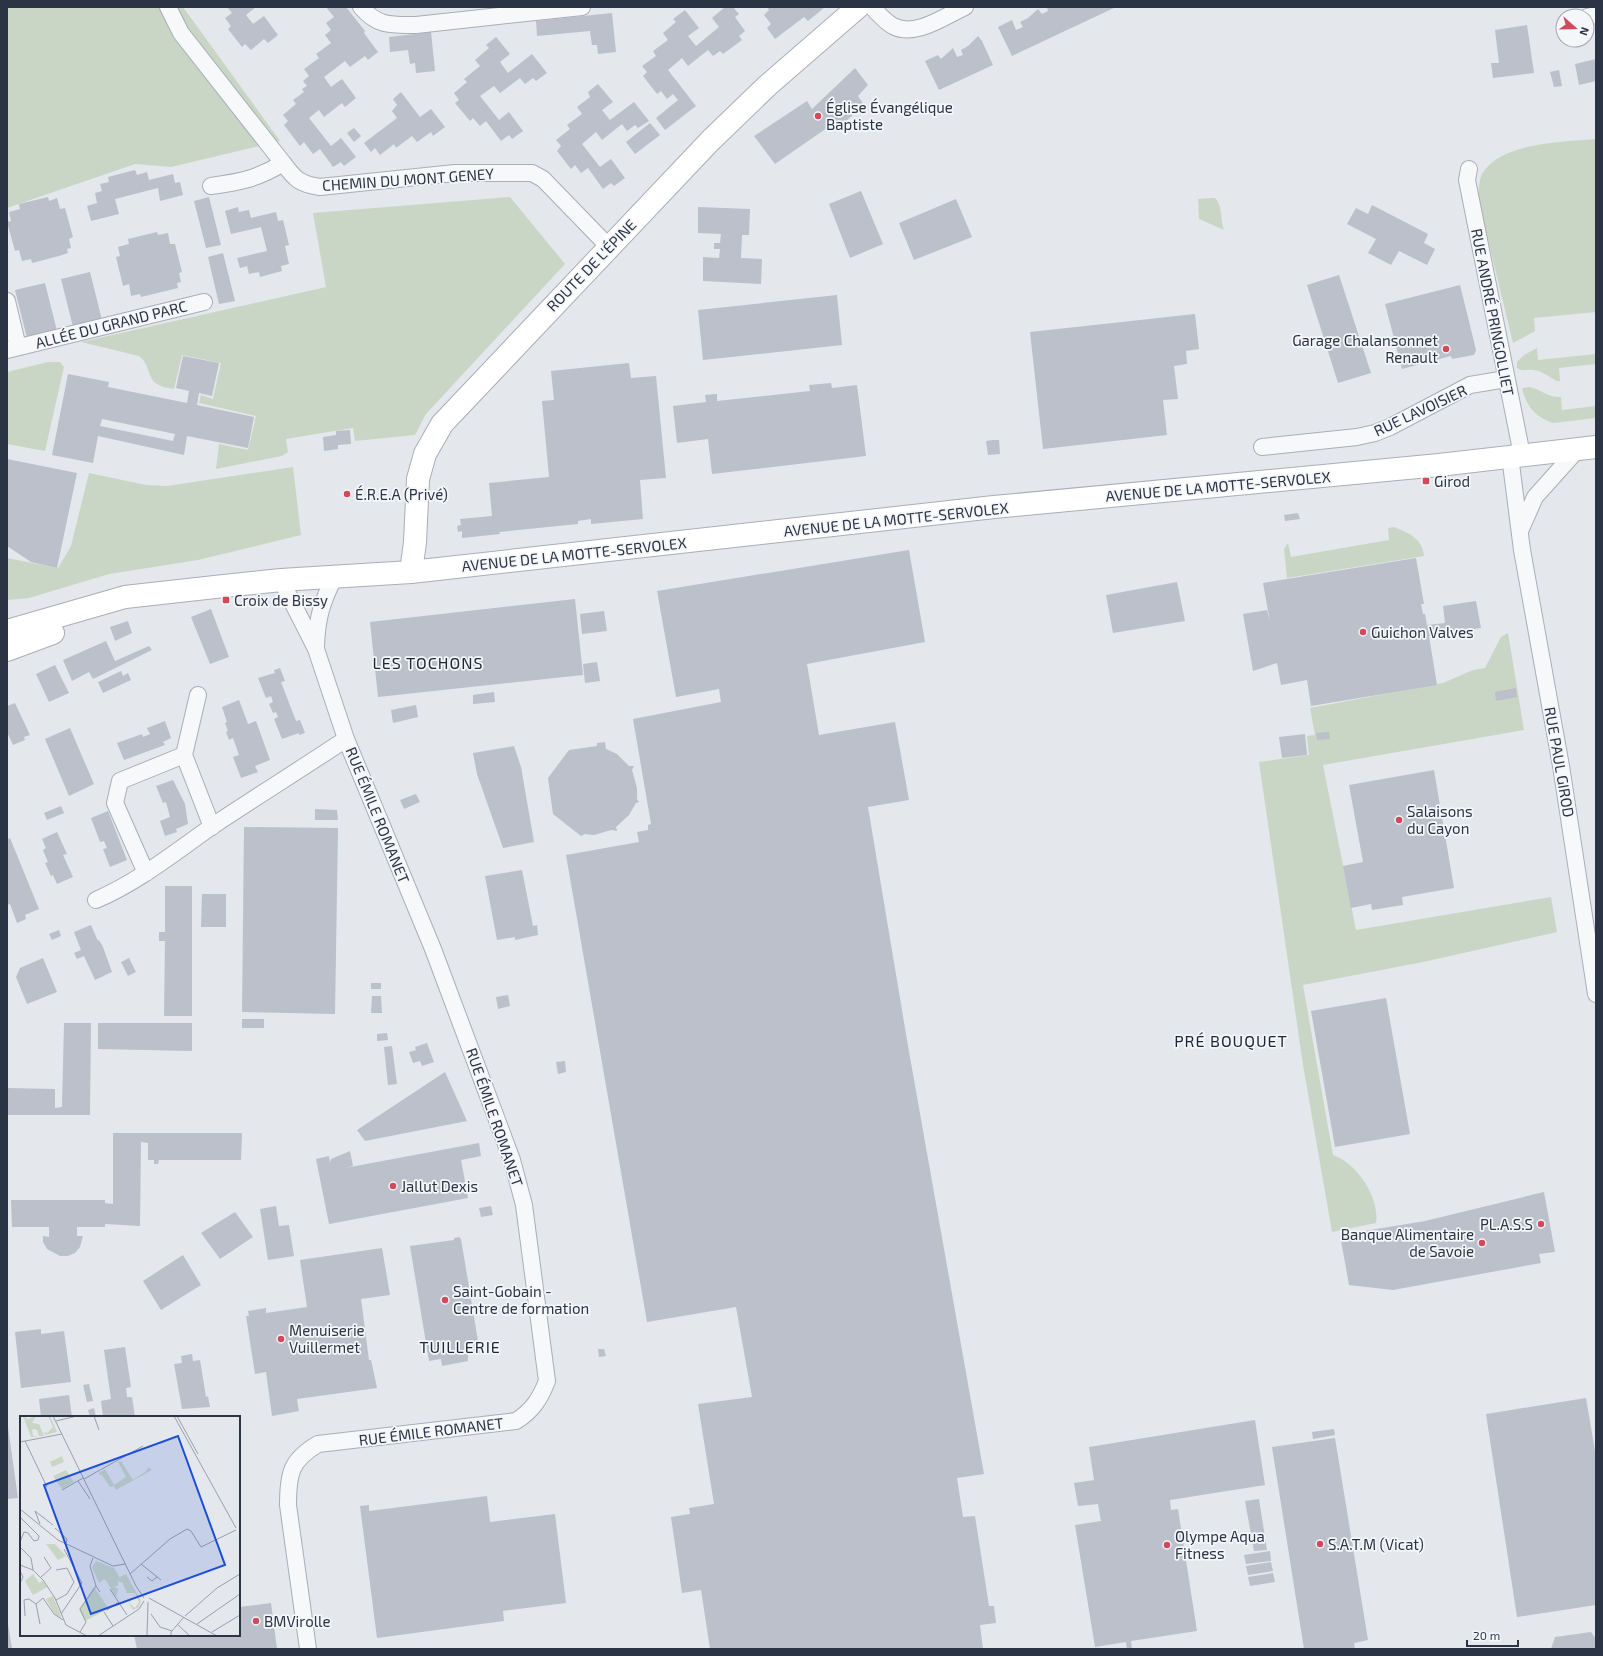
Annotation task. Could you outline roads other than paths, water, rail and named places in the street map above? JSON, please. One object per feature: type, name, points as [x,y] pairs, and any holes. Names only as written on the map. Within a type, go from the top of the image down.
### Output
[{"type":"main road","name":"ROUTE DE L'ÉPINE","points":[[411,572],[415,542],[418,479],[425,454],[442,424],[461,402],[710,140],[767,86],[858,7]]},
{"type":"main road","name":"AVENUE DE LA MOTTE-SERVOLEX","points":[[7,631],[125,597],[281,580],[411,572],[994,508],[1423,466],[1587,448]]},
{"type":"main road","name":"AVENUE DE LA MOTTE-SERVOLEX","points":[[7,650],[106,615],[196,590]]},
{"type":"street","name":"CHEMIN DU MONT GENEY","points":[[168,7],[181,33],[296,180],[307,185],[320,187],[455,173],[532,173],[543,179],[609,247]]},
{"type":"street","points":[[361,7],[367,14],[380,23],[396,25],[424,24],[582,7]]},
{"type":"street","points":[[872,7],[892,26],[904,30],[918,28],[965,7]]},
{"type":"street","points":[[211,186],[245,181],[267,172],[283,163]]},
{"type":"street","name":"RUE ANDRÉ PRINGOLLIET","points":[[1469,169],[1467,180],[1506,379],[1516,455]]},
{"type":"street","name":"ALLÉE DU GRAND PARC","points":[[7,301],[13,348],[204,302]]},
{"type":"street","name":"RUE LAVOISIER","points":[[1262,446],[1358,437],[1375,433],[1390,427],[1470,385],[1506,379]]},
{"type":"street","points":[[1519,532],[1534,496],[1587,448]]},
{"type":"street","name":"RUE PAUL GIROD","points":[[1516,455],[1519,532],[1561,766],[1596,994]]},
{"type":"street","name":"RUE ÉMILE ROMANET","points":[[316,649],[316,622],[327,591],[335,576]]},
{"type":"street","name":"RUE ÉMILE ROMANET","points":[[281,580],[316,649],[346,739],[433,949],[512,1160],[524,1205],[547,1382],[542,1396],[534,1407],[516,1421],[318,1444],[303,1453],[291,1470],[288,1488],[288,1505],[308,1649]]},
{"type":"street","points":[[198,695],[184,755],[212,827]]},
{"type":"street","points":[[96,900],[114,892],[146,873],[212,827],[346,739]]},
{"type":"street","points":[[146,873],[115,803],[116,791],[120,781],[184,755]]},
{"type":"place","name":"Église Évangélique Baptiste","points":[[818,116]]},
{"type":"place","name":"Garage Chalansonnet Renault","points":[[1446,349]]},
{"type":"place","name":"Girod","points":[[1426,481]]},
{"type":"place","name":"É.R.E.A (Privé)","points":[[347,494]]},
{"type":"place","name":"Croix de Bissy","points":[[226,600]]},
{"type":"place","name":"Guichon Valves","points":[[1363,632]]},
{"type":"place","name":"Salaisons du Cayon","points":[[1399,820]]},
{"type":"place","name":"Jallut Dexis","points":[[393,1186]]},
{"type":"place","name":"PL.A.S.S","points":[[1541,1224]]},
{"type":"place","name":"Banque Alimentaire de Savoie","points":[[1482,1243]]},
{"type":"place","name":"Saint-Gobain - Centre de formation","points":[[445,1300]]},
{"type":"place","name":"Menuiserie Vuillermet","points":[[281,1339]]},
{"type":"place","name":"S.A.T.M (Vicat)","points":[[1320,1544]]},
{"type":"place","name":"Olympe Aqua Fitness","points":[[1167,1545]]},
{"type":"place","name":"BMVirolle","points":[[256,1621]]},
{"type":"district","name":"LES TOCHONS","points":[[428,662]]},
{"type":"district","name":"PRÉ BOUQUET","points":[[1231,1040]]},
{"type":"district","name":"TUILLERIE","points":[[460,1346]]}]
